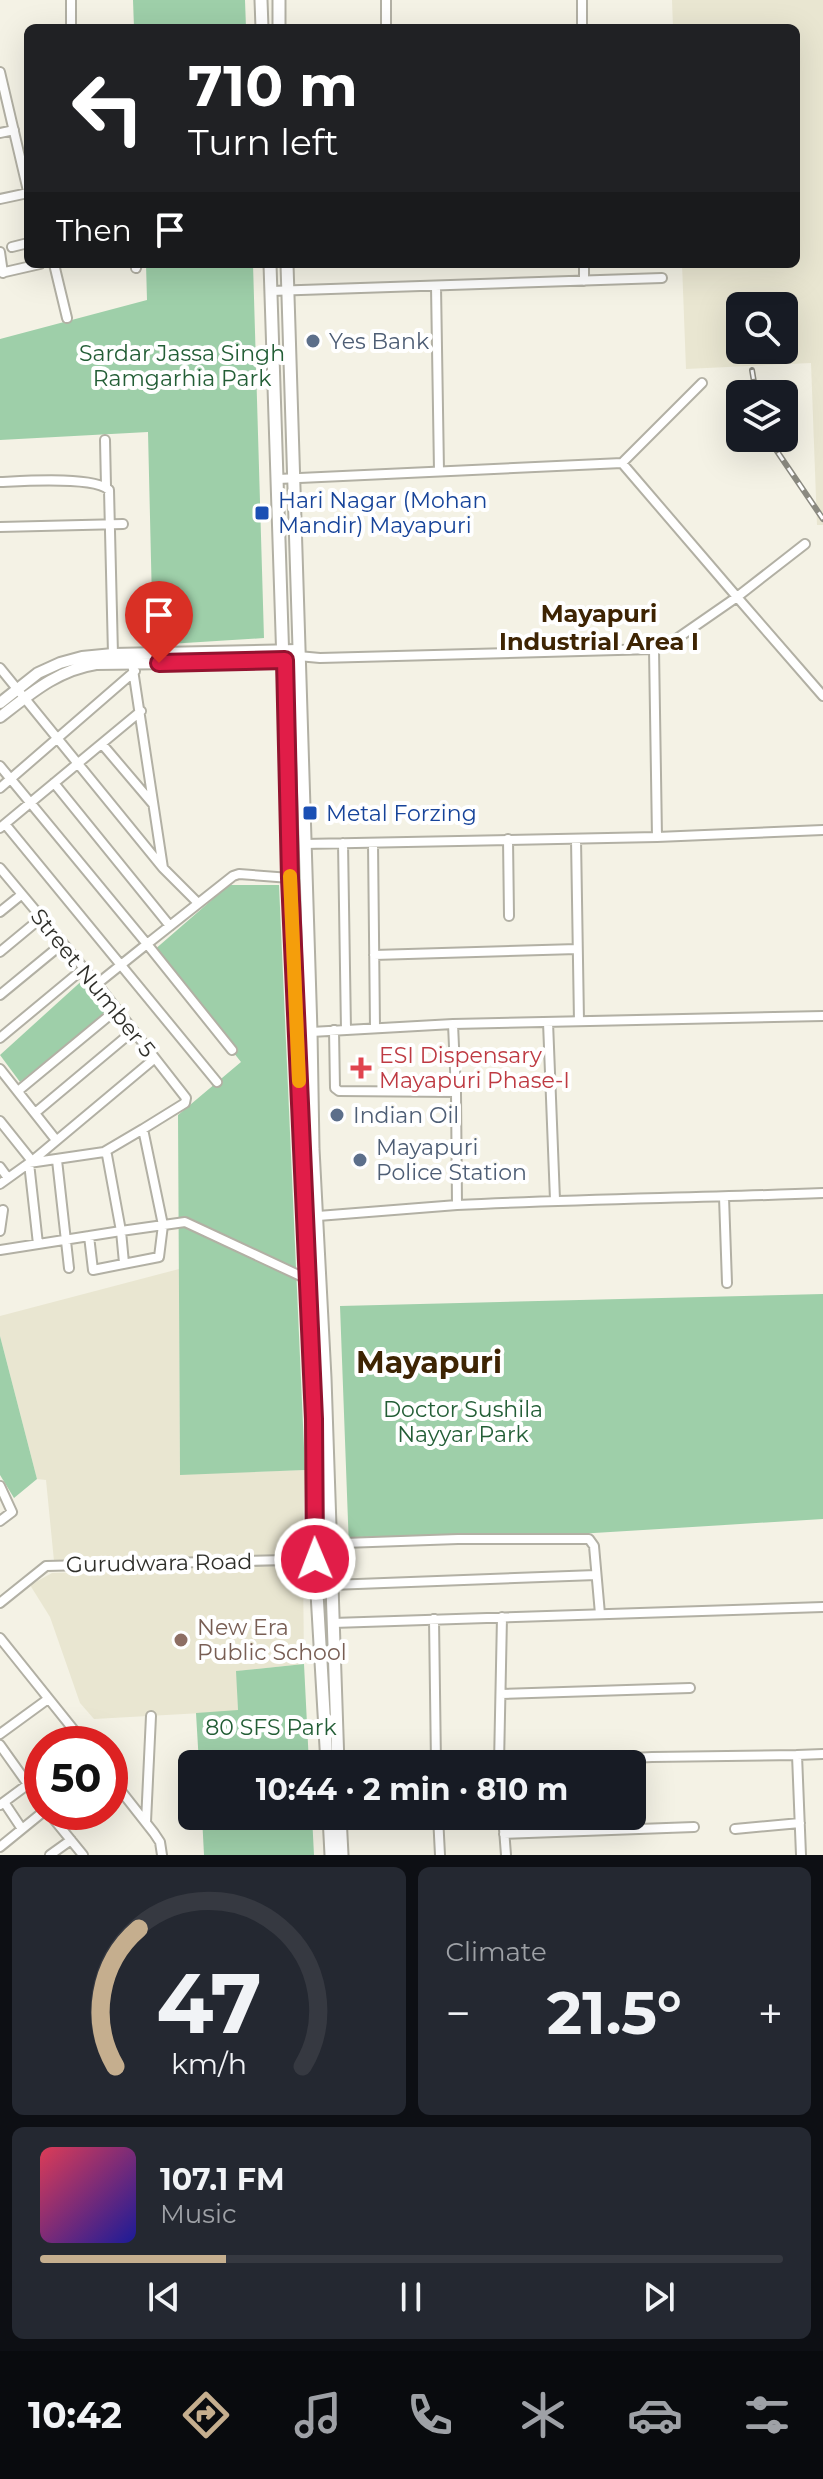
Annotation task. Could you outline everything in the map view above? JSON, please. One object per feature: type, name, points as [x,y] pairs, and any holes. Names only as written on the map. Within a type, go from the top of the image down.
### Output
[{"type":"main road","points":[[261,0],[262,24]]},
{"type":"main road","points":[[279,0],[279,24]]},
{"type":"main road","points":[[270,268],[290,878],[314,1419],[315,1559],[326,1750]]},
{"type":"main road","points":[[287,268],[313,1149],[338,1750]]},
{"type":"main road","points":[[330,1830],[331,1855]]},
{"type":"main road","points":[[341,1830],[342,1855]]},
{"type":"street","points":[[386,0],[386,24]]},
{"type":"street","points":[[582,0],[582,24]]},
{"type":"street","points":[[71,24],[73,1]]},
{"type":"street","points":[[0,72],[24,174]]},
{"type":"street","points":[[0,133],[14,130]]},
{"type":"street","points":[[0,199],[24,193]]},
{"type":"street","points":[[12,247],[24,244]]},
{"type":"street","points":[[0,252],[2,273],[24,268]]},
{"type":"street","points":[[55,268],[67,318]]},
{"type":"street","points":[[584,268],[584,281]]},
{"type":"street","points":[[271,291],[662,278]]},
{"type":"street","points":[[436,286],[439,471]]},
{"type":"street","points":[[278,479],[622,463],[702,383]]},
{"type":"street","points":[[105,440],[108,461],[106,486],[110,494],[113,654]]},
{"type":"street","points":[[622,463],[823,696]]},
{"type":"street","points":[[0,482],[42,480],[106,486]]},
{"type":"street","points":[[0,527],[123,524]]},
{"type":"street","points":[[0,717],[38,673],[82,657],[113,654],[320,658],[654,649],[672,642],[737,597],[805,544]]},
{"type":"street","points":[[654,649],[657,837]]},
{"type":"street","points":[[0,703],[78,667],[96,664],[134,667],[284,655]]},
{"type":"street","points":[[134,667],[163,868]]},
{"type":"street","points":[[0,788],[134,667]]},
{"type":"street","points":[[0,668],[163,868],[198,903]]},
{"type":"street","points":[[0,687],[10,680]]},
{"type":"street","points":[[141,711],[2,826],[217,1082]]},
{"type":"street","points":[[102,744],[154,806]]},
{"type":"street","points":[[0,766],[232,1050]]},
{"type":"street","points":[[54,783],[170,926]]},
{"type":"street","points":[[304,844],[657,837],[823,830]]},
{"type":"street","points":[[508,839],[509,916]]},
{"type":"street","points":[[576,839],[579,1021]]},
{"type":"street","points":[[343,843],[346,1030]]},
{"type":"street","points":[[373,843],[375,1028]]},
{"type":"street","name":"Street Number 5","points":[[0,869],[97,984],[186,1098],[185,1103],[143,1129]]},
{"type":"street","points":[[97,984],[233,876],[290,878]]},
{"type":"street","points":[[0,912],[21,895]]},
{"type":"street","points":[[0,952],[41,918]]},
{"type":"street","points":[[0,995],[62,944]]},
{"type":"street","points":[[374,955],[577,949]]},
{"type":"street","points":[[0,1038],[83,969]]},
{"type":"street","points":[[18,1091],[116,1010]]},
{"type":"street","points":[[311,1032],[453,1024],[823,1016]]},
{"type":"street","points":[[548,1022],[555,1200]]},
{"type":"street","points":[[453,1024],[457,1205]]},
{"type":"street","points":[[334,1030],[335,1088],[339,1091],[456,1092]]},
{"type":"street","points":[[35,1113],[133,1031]]},
{"type":"street","points":[[0,1184],[154,1059]]},
{"type":"street","points":[[0,1069],[56,1140]]},
{"type":"street","points":[[0,1121],[30,1162],[38,1244]]},
{"type":"street","points":[[30,1162],[104,1152],[143,1129],[163,1225],[159,1257],[93,1270],[89,1236]]},
{"type":"street","points":[[104,1152],[121,1231],[124,1263]]},
{"type":"street","points":[[57,1160],[69,1268]]},
{"type":"street","points":[[0,1167],[8,1178]]},
{"type":"street","points":[[318,1216],[555,1200],[823,1193]]},
{"type":"street","points":[[724,1197],[727,1283]]},
{"type":"street","points":[[0,1231],[3,1210]]},
{"type":"street","points":[[0,1250],[185,1222],[307,1279]]},
{"type":"street","points":[[0,1487],[12,1512],[0,1521]]},
{"type":"street","points":[[315,1544],[589,1539],[594,1546],[600,1614]]},
{"type":"street","name":"Gurudwara Road","points":[[0,1603],[46,1566],[330,1559]]},
{"type":"street","points":[[331,1585],[596,1575]]},
{"type":"street","points":[[333,1623],[823,1607]]},
{"type":"street","points":[[499,1750],[502,1617]]},
{"type":"street","points":[[434,1619],[436,1750]]},
{"type":"street","points":[[0,1638],[70,1726]]},
{"type":"street","points":[[501,1694],[690,1688]]},
{"type":"street","points":[[0,1734],[48,1699]]},
{"type":"street","points":[[146,1822],[151,1716]]},
{"type":"street","points":[[0,1745],[24,1781]]},
{"type":"street","points":[[646,1757],[823,1754]]},
{"type":"street","points":[[797,1755],[801,1855]]},
{"type":"street","points":[[0,1847],[22,1829],[2,1803],[24,1787]]},
{"type":"street","points":[[128,1800],[160,1842],[162,1855]]},
{"type":"street","points":[[735,1829],[800,1823]]},
{"type":"street","points":[[504,1834],[694,1827]]},
{"type":"street","points":[[62,1830],[83,1855]]},
{"type":"street","points":[[439,1830],[440,1855]]},
{"type":"street","points":[[504,1830],[506,1855]]},
{"type":"street","points":[[50,1855],[71,1840]]},
{"type":"shaded area","points":[[672,0],[823,0],[823,525],[817,525],[811,363],[798,364],[798,292],[726,292],[726,364],[790,364],[686,369],[682,268],[800,268],[800,24],[673,24]]},
{"type":"shaded area","points":[[179,1269],[180,1474],[305,1470],[302,1556],[54,1561],[46,1480],[37,1479],[0,1336],[0,1316]]},
{"type":"shaded area","name":"New Era Public School","points":[[303,1566],[304,1664],[237,1671],[238,1711],[94,1719],[80,1703],[50,1617],[30,1585],[52,1573]]},
{"type":"green space","points":[[133,0],[245,0],[246,24],[134,24]]},
{"type":"green space","name":"Sardar Jassa Singh Ramgarhia Park","points":[[146,268],[253,268],[264,638],[153,645],[148,432],[0,440],[0,339],[147,300]]},
{"type":"green space","points":[[229,885],[279,885],[305,1470],[180,1475],[178,1115],[241,1062],[153,951]]},
{"type":"green space","points":[[86,977],[110,1009],[20,1082],[0,1055]]},
{"type":"green space","name":"Doctor Sushila Nayyar Park","points":[[823,1294],[823,1519],[349,1548],[340,1306]]},
{"type":"green space","points":[[0,1336],[37,1479],[14,1498],[0,1475]]},
{"type":"green space","name":"80 SFS Park","points":[[304,1664],[308,1750],[198,1750],[196,1713],[238,1710],[236,1671]]},
{"type":"green space","points":[[203,1830],[313,1830],[314,1855],[204,1855]]},
{"type":"railway","points":[[752,370],[754,380]]},
{"type":"railway","points":[[778,452],[823,519]]},
{"type":"slow traffic","points":[[290,876],[299,1081]]},
{"type":"place","name":"Yes Bank","points":[[313,341]]},
{"type":"place","name":"Hari Nagar (Mohan Mandir) Mayapuri","points":[[262,513]]},
{"type":"place","name":"Metal Forzing","points":[[310,813]]},
{"type":"place","name":"ESI Dispensary Mayapuri Phase-I","points":[[361,1068]]},
{"type":"place","name":"Indian Oil","points":[[337,1115]]},
{"type":"place","name":"Mayapuri Police Station","points":[[360,1160]]},
{"type":"place","name":"New Era Public School","points":[[181,1640]]},
{"type":"district","name":"Mayapuri Industrial Area I","points":[[599,627]]},
{"type":"district","name":"Mayapuri","points":[[429,1362]]},
{"type":"route","points":[[159,663],[285,660],[290,878],[314,1419],[315,1559]]}]
